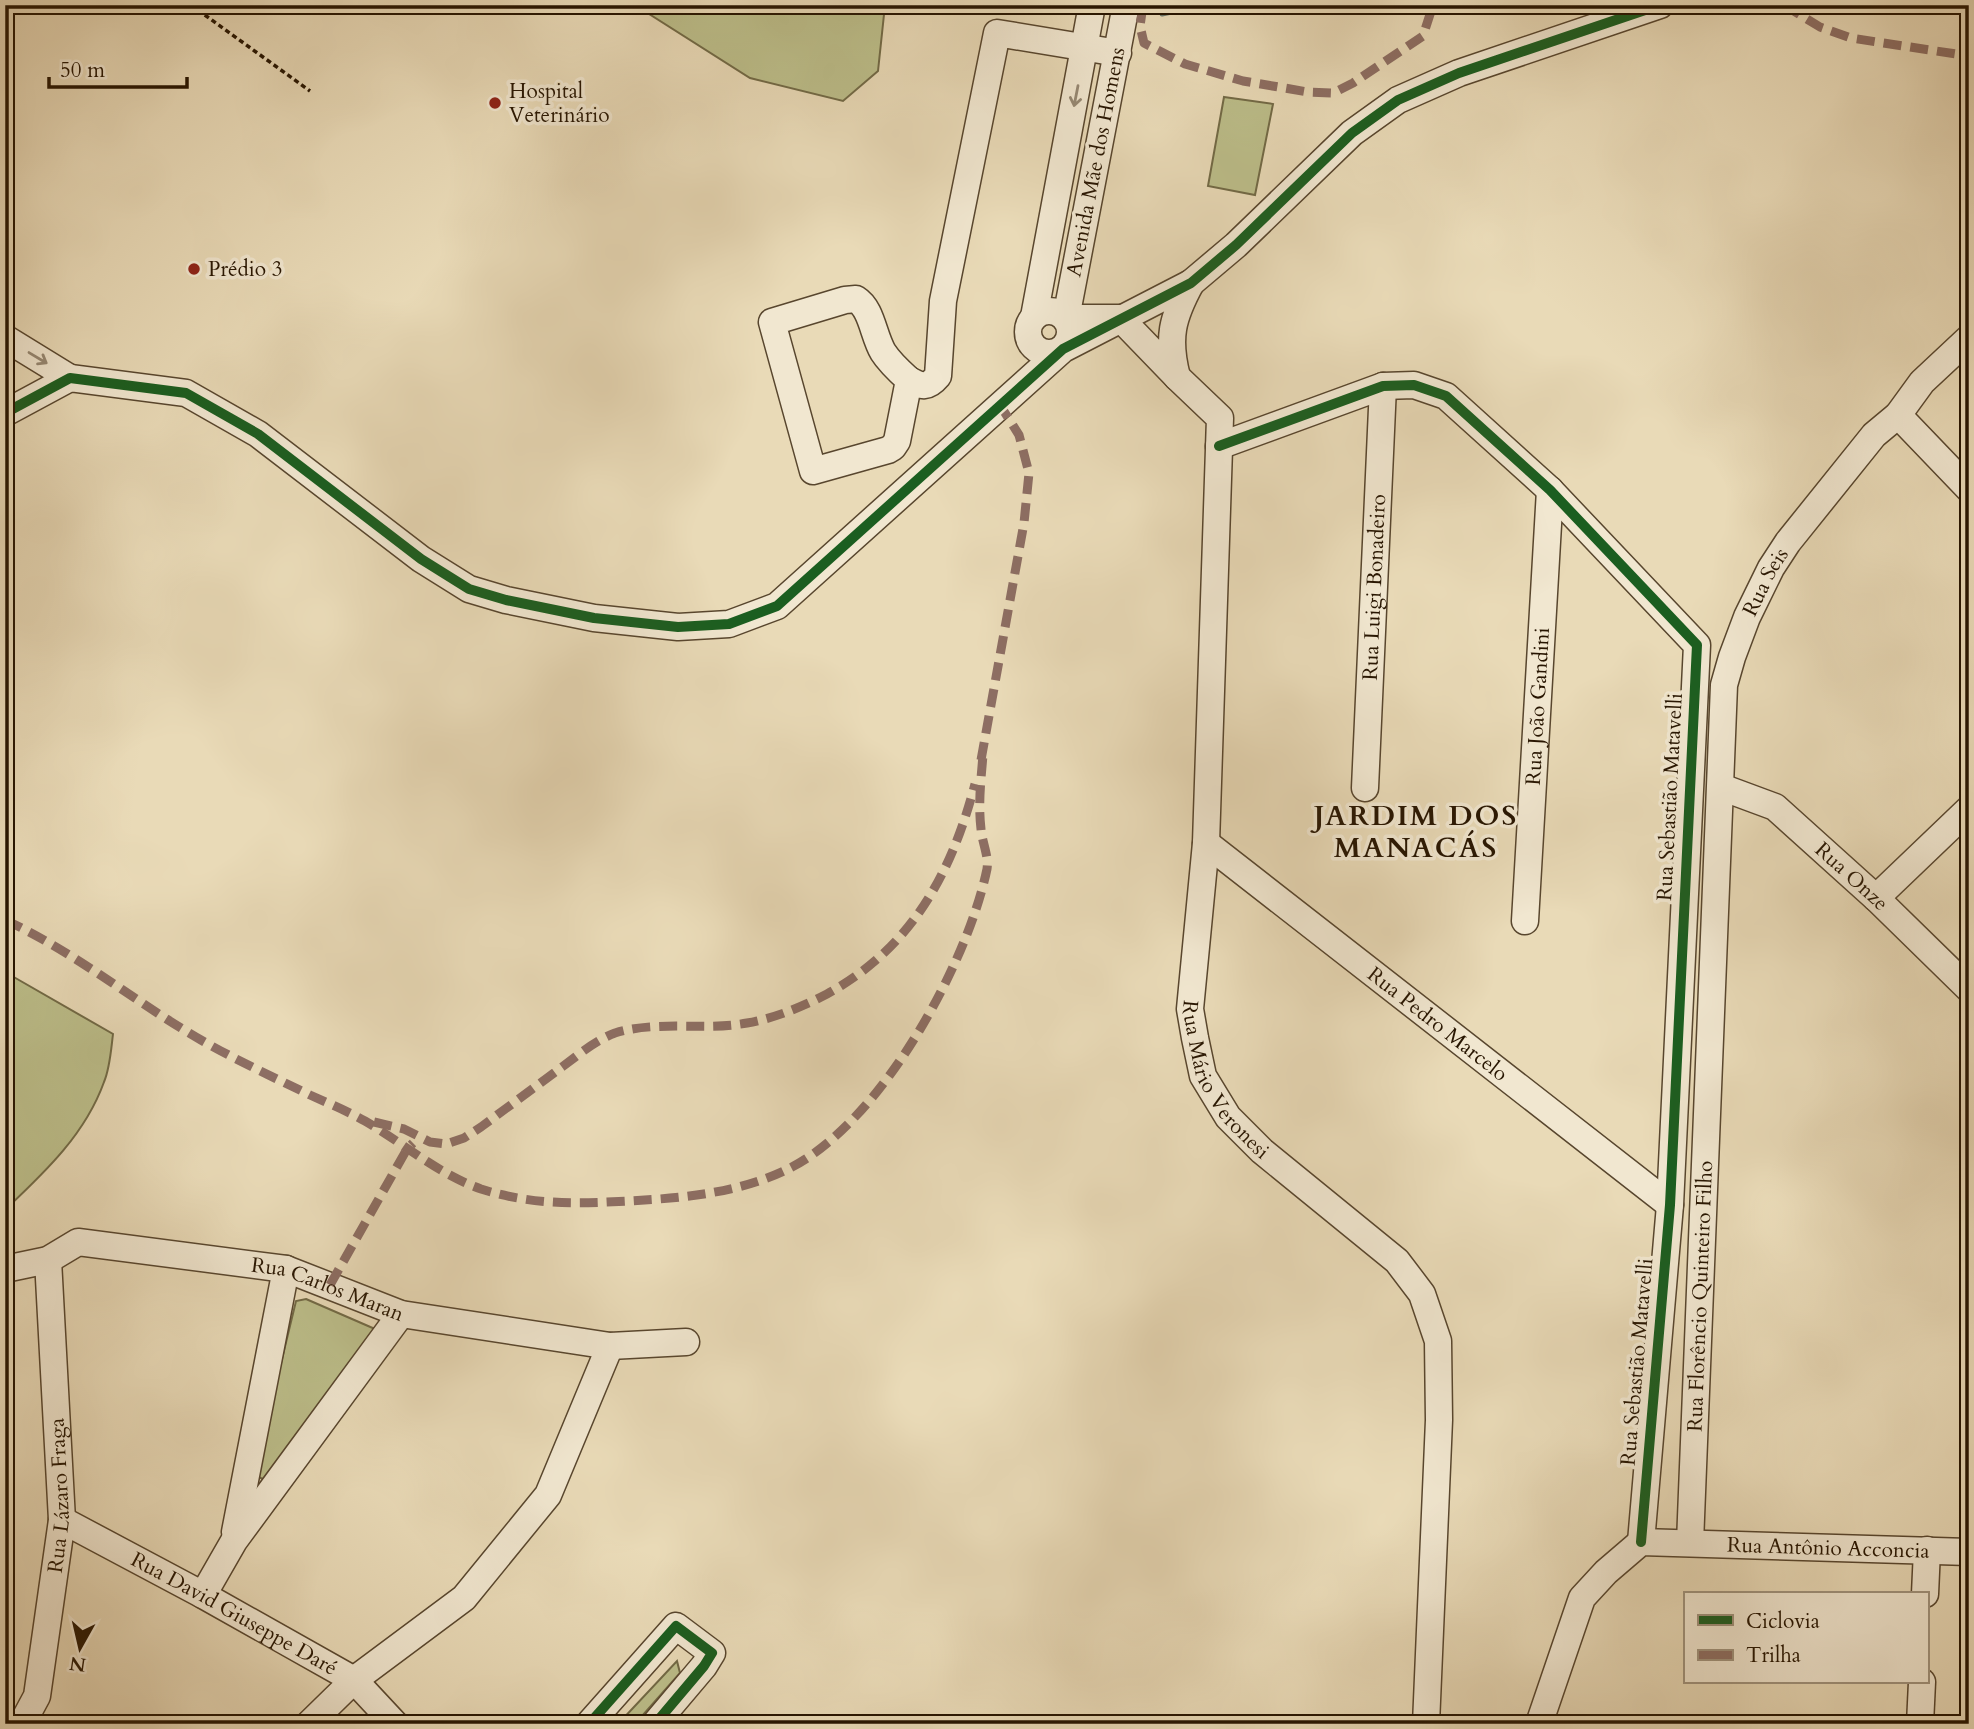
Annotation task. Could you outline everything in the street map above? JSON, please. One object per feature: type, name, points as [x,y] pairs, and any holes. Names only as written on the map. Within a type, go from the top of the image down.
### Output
[{"type":"street","name":"Avenida Mãe dos Homens","points":[[1034,317],[1092,5]]},
{"type":"street","name":"Avenida Mãe dos Homens","points":[[1066,318],[1126,5]]},
{"type":"street","points":[[1031,343],[1042,352],[1056,353],[1191,283],[1236,245],[1353,133],[1398,100],[1459,73],[1660,5]]},
{"type":"street","points":[[909,380],[897,441],[893,447],[813,471],[772,322],[856,299],[863,303],[881,349],[894,367],[921,387],[931,385],[938,376],[943,301],[997,33],[1118,53]]},
{"type":"street","points":[[1177,377],[1171,334],[1177,309],[1191,283]]},
{"type":"street","points":[[1019,388],[1031,343],[1028,329],[1040,312],[1054,311],[1066,318],[1120,318]]},
{"type":"street","points":[[5,338],[71,378],[186,393],[258,434],[421,559],[469,589],[506,600],[594,618],[678,627],[729,624],[777,606],[1063,349],[1071,331],[1066,318]]},
{"type":"street","name":"Rua Mário Veronesi","points":[[1120,318],[1220,418],[1206,843],[1190,1009],[1203,1076],[1228,1117],[1262,1151],[1397,1261],[1422,1294],[1438,1341],[1439,1420],[1426,1724]]},
{"type":"street","name":"Rua Seis","points":[[1721,787],[1724,685],[1732,657],[1771,568],[1788,542],[1874,435],[1898,415],[1922,382],[1969,338]]},
{"type":"street","points":[[5,414],[71,378]]},
{"type":"street","name":"Rua Sebastião Matavelli","points":[[1219,446],[1383,386],[1414,385],[1446,396],[1550,490],[1697,645],[1670,1205],[1641,1542]]},
{"type":"street","name":"Rua Luigi Bonadeiro","points":[[1365,788],[1383,386]]},
{"type":"street","points":[[1898,415],[1969,489]]},
{"type":"street","name":"Rua João Gandini","points":[[1525,921],[1550,490]]},
{"type":"street","name":"Rua Onze","points":[[1721,787],[1775,807],[1876,898],[1969,989]]},
{"type":"street","name":"Rua Florêncio Quinteiro Filho","points":[[1690,1543],[1721,787]]},
{"type":"street","points":[[1876,898],[1969,809]]},
{"type":"street","name":"Rua Pedro Marcelo","points":[[1206,843],[1670,1205]]},
{"type":"street","name":"Rua Carlos Maran","points":[[5,1269],[48,1260],[78,1242],[286,1269],[401,1314],[610,1346],[687,1342]]},
{"type":"street","name":"Rua Lázaro Fraga","points":[[22,1724],[37,1696],[62,1520],[48,1260]]},
{"type":"street","points":[[234,1541],[286,1269]]},
{"type":"street","points":[[203,1595],[234,1541],[401,1314]]},
{"type":"street","points":[[309,1724],[354,1680],[464,1598],[548,1495],[610,1346]]},
{"type":"street","name":"Rua David Giuseppe Daré","points":[[62,1520],[354,1680],[395,1724]]},
{"type":"street","points":[[1539,1724],[1582,1598],[1606,1572],[1641,1542],[1690,1543]]},
{"type":"street","name":"Rua Antônio Acconcia","points":[[1690,1543],[1969,1552]]},
{"type":"street","points":[[1925,1592],[1927,1550]]},
{"type":"street","points":[[589,1724],[676,1626],[712,1653],[655,1724]]},
{"type":"street","points":[[1920,1724],[1922,1684]]},
{"type":"path","points":[[191,5],[310,91]]},
{"type":"green space","points":[[635,5],[885,5],[878,71],[843,101],[750,78]]},
{"type":"green space","points":[[1224,97],[1273,104],[1255,195],[1208,186]]},
{"type":"green space","points":[[5,972],[113,1034],[106,1077],[86,1119],[62,1152],[5,1210]]},
{"type":"green space","points":[[306,1299],[375,1329],[265,1480],[254,1475],[296,1301]]},
{"type":"green space","points":[[677,1661],[680,1673],[635,1724],[618,1724]]},
{"type":"waterway","points":[[1162,14],[1205,5]]},
{"type":"marked path","points":[[1143,5],[1140,26],[1144,43],[1185,64],[1243,81],[1308,92],[1333,93],[1353,83],[1423,36],[1433,5]]},
{"type":"marked path","points":[[1784,5],[1820,27],[1851,38],[1969,56]]},
{"type":"marked path","points":[[981,760],[1024,523],[1029,473],[1019,435],[1000,405]]},
{"type":"marked path","points":[[5,920],[56,947],[201,1040],[358,1117],[435,1167],[465,1183],[518,1198],[572,1203],[649,1200],[712,1193],[773,1176],[825,1145],[858,1114],[916,1036],[961,949],[977,907],[987,869],[980,810],[983,755]]},
{"type":"marked path","points":[[374,1122],[404,1129],[430,1142],[446,1144],[464,1138],[481,1127],[587,1048],[615,1033],[648,1027],[747,1023],[788,1012],[827,994],[882,955],[923,906],[954,849],[975,784]]},
{"type":"marked path","points":[[330,1285],[407,1149],[413,1143]]},
{"type":"cycle path","points":[[5,413],[70,378],[186,393],[258,434],[421,559],[469,589],[506,600],[594,618],[678,627],[729,624],[777,606],[1063,349],[1191,283],[1236,245],[1352,133],[1398,100],[1459,73],[1660,5]]},
{"type":"cycle path","points":[[1219,446],[1383,386],[1414,385],[1446,396],[1550,490],[1697,645],[1670,1205],[1641,1542]]},
{"type":"cycle path","points":[[589,1724],[676,1626],[712,1653],[655,1724]]},
{"type":"place","name":"Hospital Veterinário","points":[[495,103]]},
{"type":"place","name":"Prédio 3","points":[[194,269]]},
{"type":"district","name":"JARDIM DOS MANACÁS","points":[[1416,832]]}]
